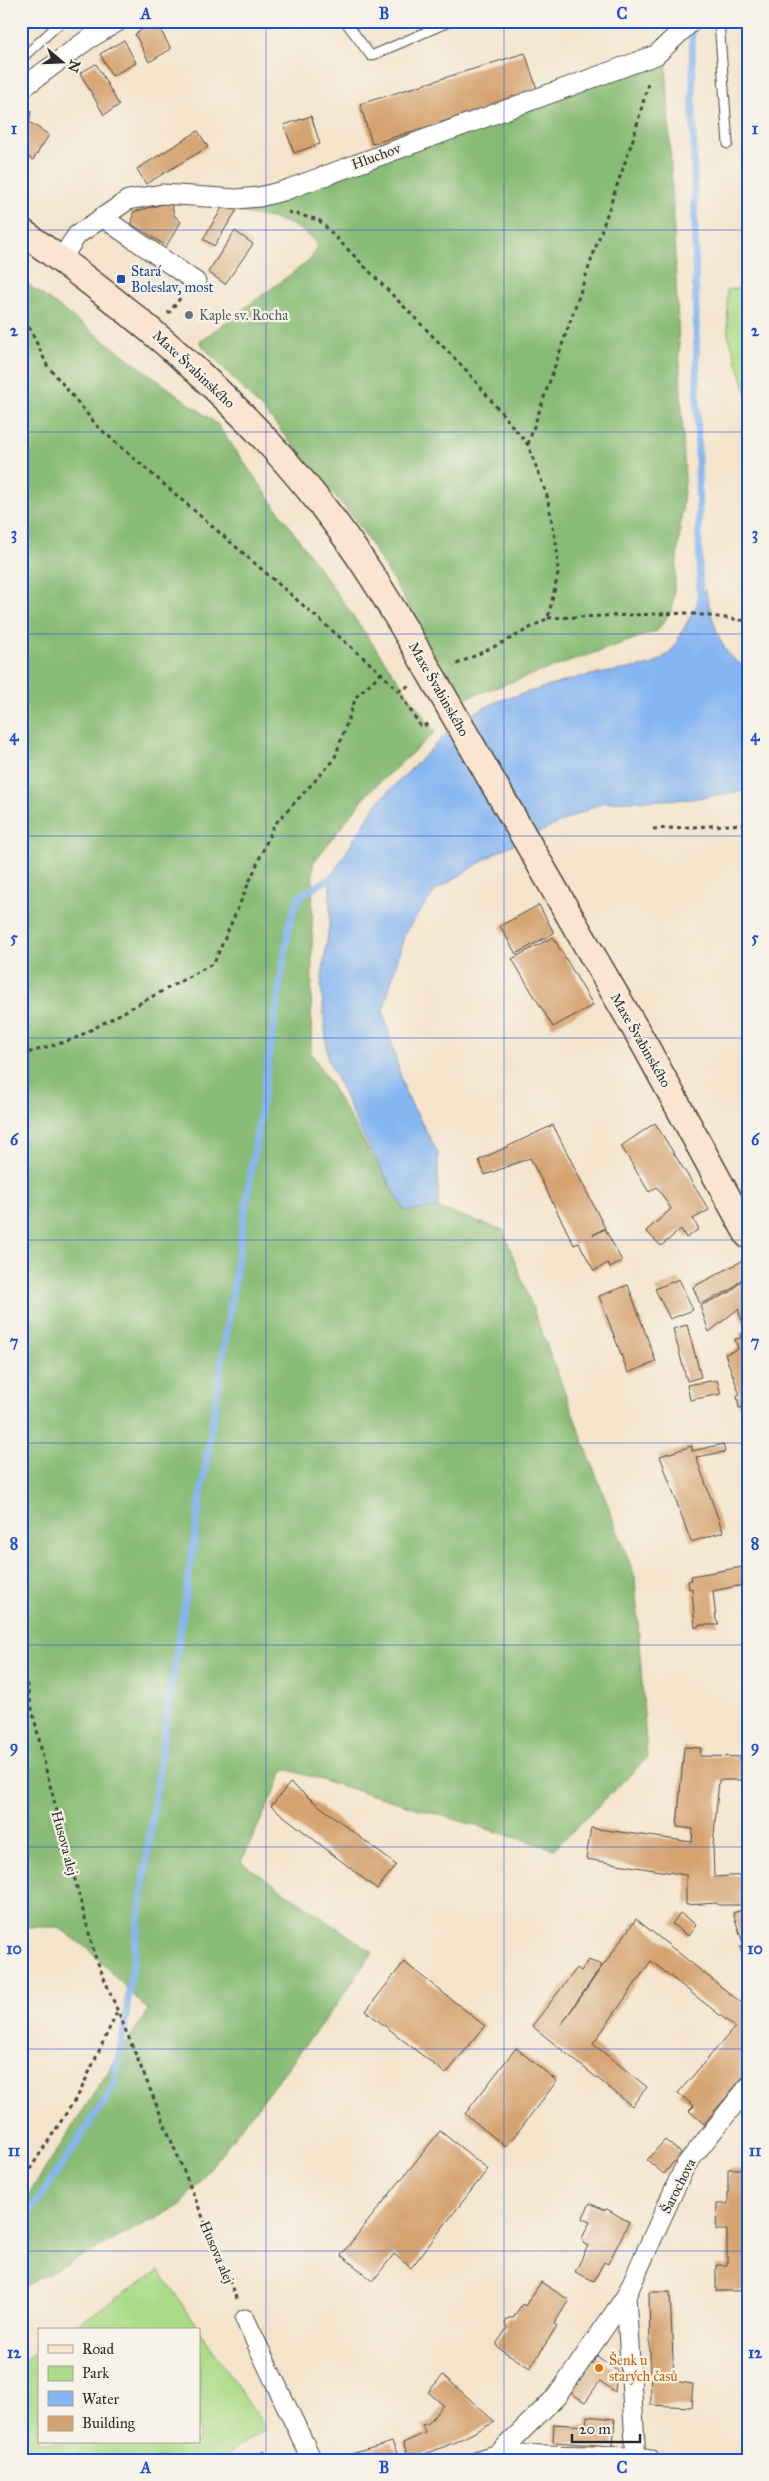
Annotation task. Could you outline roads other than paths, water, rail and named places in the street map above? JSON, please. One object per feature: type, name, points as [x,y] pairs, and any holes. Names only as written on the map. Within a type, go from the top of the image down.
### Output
[{"type":"main road","name":"Maxe Švabinského","points":[[21,230],[157,334],[256,428],[332,519],[382,589],[661,1074],[748,1235]]},
{"type":"street","points":[[21,89],[86,40],[119,21]]},
{"type":"street","name":"Hluchov","points":[[61,259],[77,235],[128,200],[162,194],[237,199],[259,197],[283,191],[656,55],[685,27]]},
{"type":"street","points":[[102,217],[196,282]]},
{"type":"street","name":"Šarochova","points":[[498,2454],[557,2396],[626,2296],[685,2166],[748,2087]]},
{"type":"street","name":"Šarochova","points":[[626,2296],[641,2459]]},
{"type":"street","points":[[245,2319],[312,2460]]},
{"type":"street","points":[[478,2460],[498,2454],[544,2458],[641,2459]]},
{"type":"lane","points":[[21,59],[62,21]]},
{"type":"lane","points":[[345,21],[371,56],[451,21]]},
{"type":"lane","points":[[719,21],[728,144]]},
{"type":"water","points":[[705,590],[714,624],[723,646],[738,662],[748,667],[748,790],[692,799],[604,802],[499,851],[436,890],[405,932],[383,1011],[405,1092],[438,1153],[438,1208],[405,1211],[359,1128],[328,1060],[321,985],[330,918],[330,878],[377,803],[460,720],[498,701],[580,677],[652,665],[671,652]]},
{"type":"waterway","points":[[692,26],[700,608]]},
{"type":"waterway","points":[[21,2226],[113,2088],[124,2030],[158,1774],[290,920],[300,896],[337,874]]},
{"type":"place","name":"Stará Boleslav, most","points":[[121,279]]},
{"type":"place","name":"Kaple sv. Rocha","points":[[189,315]]},
{"type":"place","name":"Šenk u starých časů","points":[[599,2368]]}]
